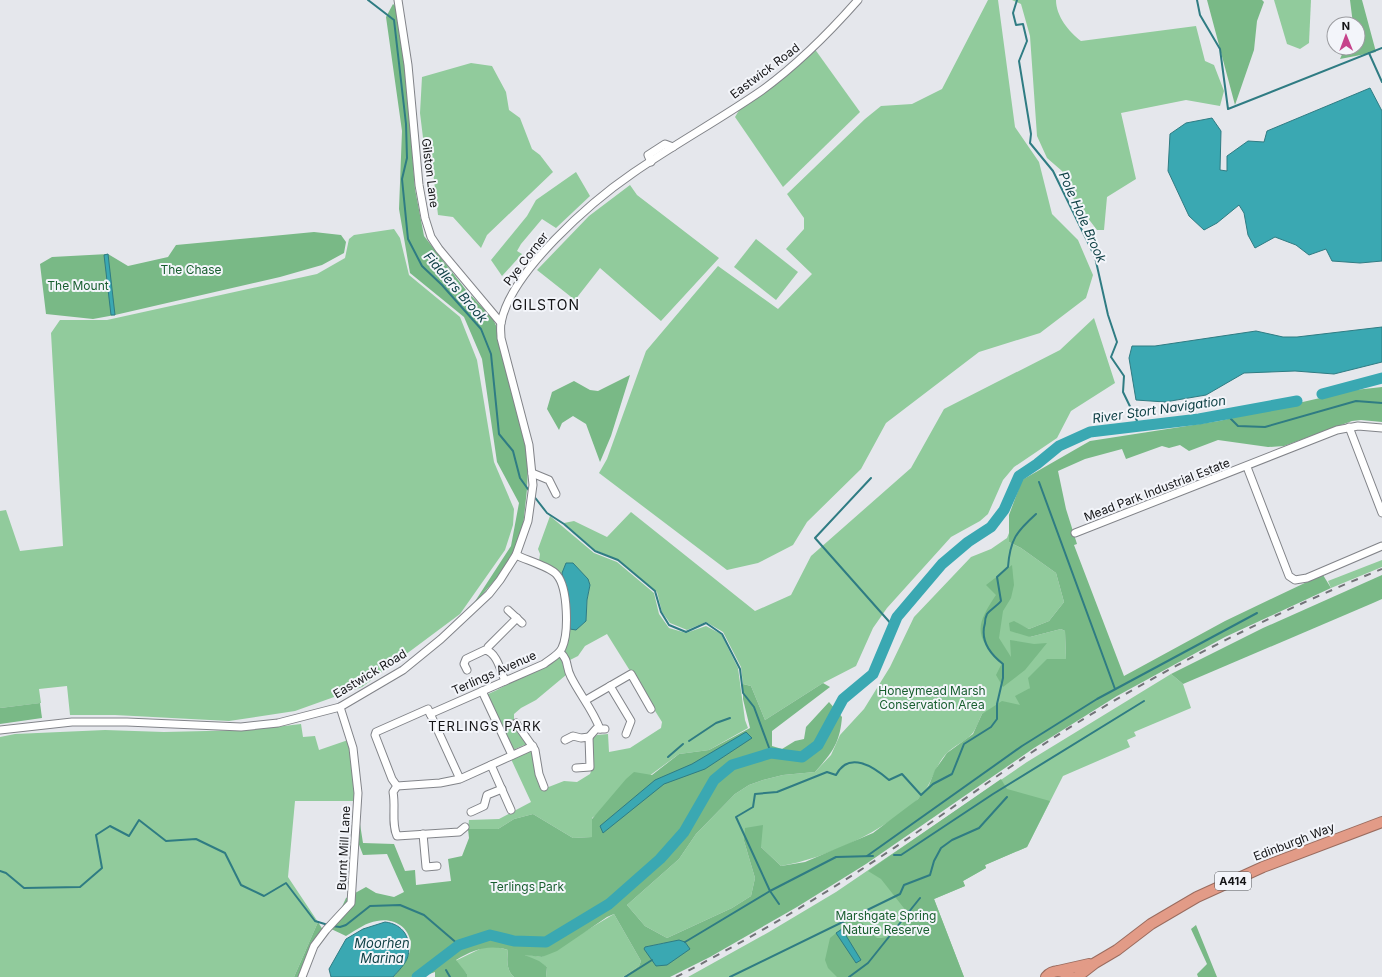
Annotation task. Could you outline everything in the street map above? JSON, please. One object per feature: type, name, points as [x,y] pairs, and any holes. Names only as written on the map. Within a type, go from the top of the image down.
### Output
[{"type":"highway","name":"Edinburgh Way","points":[[1077,977],[1095,963],[1117,950],[1151,924],[1197,897],[1263,867],[1382,822]]},
{"type":"highway","name":"Edinburgh Way","points":[[1046,977],[1051,973],[1058,971],[1095,963]]},
{"type":"highway","points":[[1058,971],[1065,972],[1071,977]]},
{"type":"street","name":"Gilston Lane","points":[[398,0],[408,65],[418,174],[425,218],[431,237],[439,250],[501,323]]},
{"type":"street","name":"Eastwick Road","points":[[651,162],[648,155],[665,144],[674,146],[717,120],[788,70],[828,34],[858,0]]},
{"type":"street","name":"Pye Corner","points":[[533,485],[527,436],[501,338],[501,323],[511,296],[546,248],[569,225],[632,174],[651,162]]},
{"type":"street","points":[[1349,427],[1382,513]]},
{"type":"street","name":"Mead Park Industrial Estate","points":[[1075,533],[1247,467],[1337,430],[1349,427],[1382,428]]},
{"type":"street","name":"Mead Park Industrial Estate","points":[[1247,467],[1289,576],[1295,580],[1307,578],[1382,546]]},
{"type":"street","points":[[532,473],[549,480],[556,494]]},
{"type":"street","name":"Eastwick Road","points":[[0,730],[53,723],[101,722],[241,727],[278,723],[340,707],[403,670],[441,639],[489,594],[516,555],[528,521],[533,485]]},
{"type":"street","points":[[516,555],[554,572],[561,581],[567,629],[560,652],[566,659],[570,676],[586,700],[602,729],[596,729],[590,737],[590,767],[576,768]]},
{"type":"street","points":[[467,670],[464,664],[466,660],[488,650],[488,647],[519,621],[508,610]]},
{"type":"street","points":[[488,650],[494,655],[505,681]]},
{"type":"street","name":"Terlings Avenue","points":[[397,786],[392,779],[375,735],[376,732],[505,681],[544,664],[560,652]]},
{"type":"street","points":[[586,700],[631,674],[652,709]]},
{"type":"street","points":[[610,686],[631,721],[626,734]]},
{"type":"street","points":[[482,691],[512,755]]},
{"type":"street","name":"Burnt Mill Lane","points":[[302,977],[314,946],[326,930],[351,903],[358,793],[353,748],[340,707]]},
{"type":"street","points":[[429,711],[460,779]]},
{"type":"street","points":[[516,723],[535,750],[539,774],[544,787]]},
{"type":"street","points":[[565,740],[573,736],[581,738],[590,737]]},
{"type":"street","points":[[465,827],[459,832],[397,836],[394,829],[395,802],[393,792],[397,786],[440,783],[460,779],[533,746]]},
{"type":"street","points":[[491,764],[511,810]]},
{"type":"street","points":[[471,812],[484,806],[487,795],[502,789]]},
{"type":"street","points":[[423,834],[426,867],[437,866]]},
{"type":"green space","points":[[988,0],[998,0],[1015,127],[1039,162],[1052,214],[1078,240],[1093,275],[1086,298],[1040,333],[979,352],[886,423],[861,469],[807,522],[793,545],[758,563],[727,570],[599,473],[607,459],[646,351],[718,266],[778,309],[812,274],[786,249],[804,229],[804,218],[787,194],[865,119],[881,106],[912,104],[942,89]]},
{"type":"green space","points":[[1012,0],[1056,0],[1058,12],[1064,23],[1081,41],[1196,26],[1205,61],[1214,65],[1224,91],[1220,106],[1186,100],[1121,113],[1136,179],[1107,197],[1104,230],[1097,230],[1074,200],[1062,171],[1047,158],[1037,136],[1030,36],[1021,4]]},
{"type":"green space","points":[[1207,0],[1262,0],[1264,2],[1257,21],[1254,50],[1235,105]]},
{"type":"green space","points":[[1274,0],[1311,0],[1309,43],[1300,49],[1287,44]]},
{"type":"green space","points":[[1350,0],[1362,0],[1376,52],[1366,54],[1366,16],[1352,16]]},
{"type":"green space","points":[[393,4],[401,11],[415,189],[424,236],[466,290],[493,319],[498,330],[498,340],[529,445],[527,489],[523,527],[510,563],[472,606],[511,546],[519,503],[497,462],[482,359],[464,317],[410,273],[399,209],[402,131],[386,17]]},
{"type":"green space","points":[[814,48],[860,112],[783,187],[735,117],[744,102]]},
{"type":"green space","points":[[1341,56],[1355,56],[1340,59]]},
{"type":"green space","points":[[471,63],[492,66],[506,92],[509,110],[520,118],[532,149],[540,155],[553,172],[487,235],[481,248],[453,217],[438,215],[431,154],[425,154],[420,113],[422,77]]},
{"type":"green space","points":[[576,172],[590,196],[556,228],[542,219],[517,251],[522,254],[502,276],[491,260],[527,216],[536,200]]},
{"type":"green space","points":[[630,185],[637,195],[719,258],[661,321],[600,268],[575,300],[537,270],[589,216]]},
{"type":"green space","points":[[394,229],[400,238],[409,275],[460,317],[477,360],[494,462],[514,509],[513,525],[505,550],[460,614],[362,687],[295,711],[229,721],[115,715],[70,715],[67,686],[39,689],[41,703],[0,708],[0,511],[6,510],[20,551],[63,546],[51,333],[60,320],[107,320],[317,274],[345,258],[349,239],[354,235]]},
{"type":"green space","name":"The Chase","points":[[314,232],[341,235],[346,242],[344,253],[322,265],[280,277],[115,315],[93,319],[46,314],[40,264],[52,257],[108,254],[128,266],[168,257],[176,245]]},
{"type":"green space","points":[[756,239],[798,272],[776,300],[734,267]]},
{"type":"green space","points":[[1094,318],[1115,383],[1071,411],[1057,438],[1014,467],[1003,480],[988,514],[980,521],[951,537],[887,608],[873,628],[856,666],[823,683],[765,720],[751,686],[743,684],[741,667],[723,632],[706,622],[687,630],[670,623],[662,612],[657,592],[618,560],[595,550],[564,523],[574,521],[607,537],[631,512],[755,611],[791,595],[811,556],[911,468],[944,409],[1060,350]]},
{"type":"green space","points":[[630,375],[611,436],[600,462],[586,424],[573,416],[562,423],[559,430],[547,409],[552,392],[574,381],[590,390],[598,391]]},
{"type":"green space","name":"Terlings Park","points":[[1382,387],[1382,422],[1361,420],[1352,421],[1284,446],[1268,447],[1218,440],[1189,451],[1180,445],[1169,448],[1162,446],[1126,459],[1122,449],[1085,459],[1058,471],[1066,509],[1077,544],[1074,545],[1124,676],[1225,621],[1323,575],[1331,588],[1225,637],[1117,696],[1034,748],[866,864],[797,907],[710,957],[670,977],[623,977],[639,966],[641,961],[614,914],[607,917],[557,951],[542,957],[525,955],[539,961],[547,967],[546,977],[514,977],[508,968],[508,950],[501,948],[487,948],[468,953],[456,960],[467,974],[467,977],[435,977],[435,972],[424,976],[424,972],[411,977],[393,977],[409,955],[411,944],[406,931],[397,923],[384,920],[373,922],[346,936],[327,927],[341,909],[346,898],[366,887],[376,893],[394,897],[404,892],[387,854],[363,855],[358,842],[355,824],[360,824],[363,843],[394,844],[405,871],[415,870],[416,885],[451,881],[448,859],[462,856],[469,838],[468,829],[498,829],[514,819],[533,814],[573,838],[592,837],[592,819],[626,779],[634,772],[652,775],[679,754],[709,750],[750,728],[743,699],[743,684],[751,686],[765,720],[823,683],[830,687],[772,731],[772,746],[782,749],[795,741],[804,739],[806,727],[829,702],[842,717],[841,726],[834,747],[815,772],[783,775],[763,780],[749,785],[735,794],[696,834],[679,859],[627,905],[645,926],[667,938],[732,908],[751,896],[755,878],[744,841],[745,828],[763,825],[761,847],[781,866],[805,862],[873,833],[918,799],[929,785],[935,770],[947,753],[973,734],[982,714],[1002,701],[1020,705],[1015,696],[1030,688],[1028,678],[1047,659],[1066,659],[1065,631],[1061,629],[1030,637],[1010,631],[1009,623],[1014,621],[1029,629],[1049,621],[1064,602],[1056,573],[1021,548],[1009,542],[1009,515],[1022,480],[1090,441],[1219,421],[1355,390]],"holes":[[[664,943],[667,965],[656,965],[646,947]]]},
{"type":"green space","points":[[550,516],[594,553],[617,562],[654,593],[659,614],[669,628],[686,633],[706,626],[721,634],[738,668],[745,720],[748,728],[709,750],[679,754],[592,818],[593,837],[573,838],[533,814],[514,819],[498,829],[468,829],[469,820],[499,819],[531,802],[511,759],[528,751],[533,753],[535,771],[546,788],[564,781],[577,782],[590,774],[593,766],[592,739],[597,735],[608,734],[609,752],[630,748],[661,728],[662,722],[607,634],[585,646],[578,656],[570,660],[564,651],[562,579],[539,561],[540,554],[538,549]],"holes":[[[562,573],[590,585],[587,600],[586,621],[579,627],[570,629],[568,601]]]},
{"type":"green space","name":"Honeymead Marsh Conservation Area","points":[[1009,533],[1009,542],[1021,548],[1056,573],[1064,602],[1049,621],[1029,629],[1014,622],[1030,637],[1061,629],[1065,631],[1066,659],[1030,688],[1020,705],[982,714],[973,733],[947,753],[943,758],[923,794],[889,822],[854,842],[836,850],[817,857],[781,866],[761,847],[744,841],[755,878],[751,896],[732,908],[667,938],[645,926],[627,905],[679,859],[696,834],[735,794],[749,785],[763,780],[783,775],[815,772],[831,755],[840,735],[864,709],[890,667],[914,617],[971,557],[991,549],[1007,538]]},
{"type":"green space","points":[[1382,560],[1382,567],[1331,588],[1328,581]]},
{"type":"green space","points":[[1012,565],[1014,585],[1011,598],[1003,611],[999,638],[1011,657],[1010,640],[1034,644],[1047,643],[1025,670],[1003,687],[996,675],[1002,663],[986,646],[982,638],[981,623],[996,595],[986,585]]},
{"type":"green space","points":[[1382,575],[1382,599],[1183,684],[1171,674],[1263,628]]},
{"type":"green space","points":[[557,658],[561,658],[566,675],[536,700],[521,708],[514,714],[514,723],[527,743],[525,747],[524,745],[511,751],[486,695]]},
{"type":"green space","name":"Marshgate Spring Nature Reserve","points":[[1171,674],[1183,684],[1191,708],[1134,732],[1136,736],[1127,740],[1130,747],[1063,776],[1027,847],[985,865],[986,868],[963,881],[965,886],[934,899],[964,977],[688,977],[769,932],[836,892],[1027,762]]},
{"type":"green space","points":[[40,703],[42,718],[0,724],[0,708]]},
{"type":"green space","points":[[301,724],[303,737],[315,736],[319,750],[351,739],[358,801],[295,801],[288,877],[318,922],[294,977],[0,977],[0,737],[15,734],[105,730],[164,732],[249,730]]},
{"type":"green space","name":"Marshgate Spring Nature Reserve","points":[[1001,779],[1007,789],[1050,801],[1027,847],[985,865],[986,868],[963,881],[965,886],[934,899],[964,977],[837,977],[828,968],[825,960],[830,938],[840,930],[844,919],[854,918],[866,926],[877,938],[883,938],[888,937],[897,931],[906,918],[907,912],[881,879],[868,871]]},
{"type":"green space","points":[[614,914],[641,961],[639,966],[623,977],[546,977],[547,967],[523,954],[542,957]]},
{"type":"green space","points":[[318,922],[323,930],[300,977],[294,977]]},
{"type":"green space","points":[[1196,925],[1217,977],[1198,977],[1197,974],[1207,964],[1191,929]]},
{"type":"green space","points":[[484,947],[497,947],[508,950],[508,968],[514,977],[467,977],[467,974],[455,961]]},
{"type":"water","points":[[1370,88],[1382,111],[1382,261],[1360,263],[1332,261],[1326,249],[1309,255],[1296,245],[1275,237],[1255,248],[1248,235],[1244,213],[1239,205],[1217,223],[1204,230],[1189,216],[1168,171],[1170,134],[1186,123],[1212,118],[1221,131],[1220,170],[1227,171],[1227,156],[1248,141],[1264,142],[1267,131]]},
{"type":"water","points":[[108,254],[115,315],[111,315],[104,255]]},
{"type":"water","points":[[1382,327],[1382,362],[1334,374],[1295,371],[1244,373],[1206,395],[1165,402],[1136,400],[1129,358],[1132,346],[1155,346],[1256,331],[1283,337],[1297,337]]},
{"type":"water","points":[[566,563],[573,563],[588,579],[590,585],[587,600],[586,621],[576,630],[570,629],[568,601],[562,573]]},
{"type":"water","points":[[746,732],[752,738],[705,769],[664,784],[603,833],[600,826],[655,780],[692,764]]},
{"type":"water","name":"Moorhen Marina","points":[[385,922],[391,923],[401,929],[405,933],[409,943],[406,962],[393,977],[331,977],[329,969],[346,939],[363,929]]},
{"type":"water","points":[[842,929],[861,960],[856,963],[836,933]]},
{"type":"water","points":[[679,940],[685,942],[690,949],[667,965],[656,966],[644,949],[645,947]]},
{"type":"waterway","name":"Fiddlers Brook","points":[[368,0],[394,20],[406,124],[407,158],[402,179],[408,239],[422,266],[442,285],[481,329],[491,354],[499,434],[513,451],[520,478],[530,492]]},
{"type":"waterway","name":"Pole Hole Brook","points":[[1017,0],[1013,13],[1016,25],[1023,24],[1027,41],[1019,61],[1031,134],[1030,143],[1053,171],[1095,257],[1108,315],[1117,342],[1111,357],[1124,376],[1123,392],[1139,425]]},
{"type":"waterway","points":[[1197,0],[1200,15],[1220,49],[1228,109],[1382,48]]},
{"type":"waterway","points":[[1369,53],[1382,82]]},
{"type":"waterway","name":"River Stort Navigation","points":[[1322,394],[1382,378]]},
{"type":"waterway","name":"River Stort Navigation","points":[[417,977],[459,945],[490,935],[514,941],[546,942],[609,904],[660,859],[684,832],[714,780],[732,765],[771,753],[802,757],[818,745],[843,699],[873,674],[897,617],[942,564],[968,542],[991,527],[1004,510],[1019,476],[1059,446],[1090,432],[1199,419],[1297,401]]},
{"type":"waterway","points":[[1226,414],[1238,426],[1265,427],[1356,401],[1382,403]]},
{"type":"waterway","points":[[871,478],[815,538],[893,626]]},
{"type":"waterway","points":[[1039,482],[1115,689]]},
{"type":"waterway","name":"Fiddlers Brook","points":[[533,495],[547,513],[564,524],[595,551],[618,560],[655,591],[661,612],[669,625],[686,632],[706,623],[722,634],[740,669],[743,693],[754,707],[771,753]]},
{"type":"waterway","points":[[779,904],[770,891],[736,817],[753,807],[755,794],[777,792],[827,772],[836,775],[841,768],[848,763],[862,763],[876,770],[889,780],[902,774],[921,795],[933,784],[952,774],[964,744],[991,727],[997,719],[997,704],[1003,678],[1003,664],[994,656],[987,646],[984,635],[985,620],[987,614],[1001,601],[997,577],[1008,567],[1012,543],[1023,526],[1036,514]]},
{"type":"waterway","points":[[867,856],[1022,746],[1097,699],[1257,613]]},
{"type":"waterway","points":[[894,855],[901,855],[993,794],[1144,701]]},
{"type":"waterway","points":[[689,741],[716,723],[730,718]]},
{"type":"waterway","points":[[668,757],[683,744]]},
{"type":"waterway","points":[[730,977],[900,894],[904,885],[930,875],[934,861],[941,848],[952,840],[979,828],[1007,797]]},
{"type":"waterway","points":[[0,871],[6,873],[24,888],[80,887],[102,868],[96,835],[110,826],[129,836],[139,820],[166,841],[196,839],[225,853],[241,885],[264,896],[286,883],[315,921],[328,925]]},
{"type":"waterway","points":[[685,942],[770,891],[836,857],[873,856]]},
{"type":"waterway","points":[[849,977],[868,963],[920,898]]},
{"type":"waterway","points":[[332,926],[340,927],[346,925],[370,906],[400,905],[424,915],[459,945]]},
{"type":"waterway","points":[[625,977],[652,960]]},
{"type":"waterway","points":[[446,970],[450,977]]},
{"type":"railway","points":[[676,977],[704,963],[839,884],[913,835],[1042,745],[1141,685],[1259,623],[1382,569]]},
{"type":"district","name":"GILSTON","points":[[546,305]]},
{"type":"district","name":"TERLINGS PARK","points":[[485,726]]},
{"type":"park label","name":"The Mount","points":[[78,286]]}]
